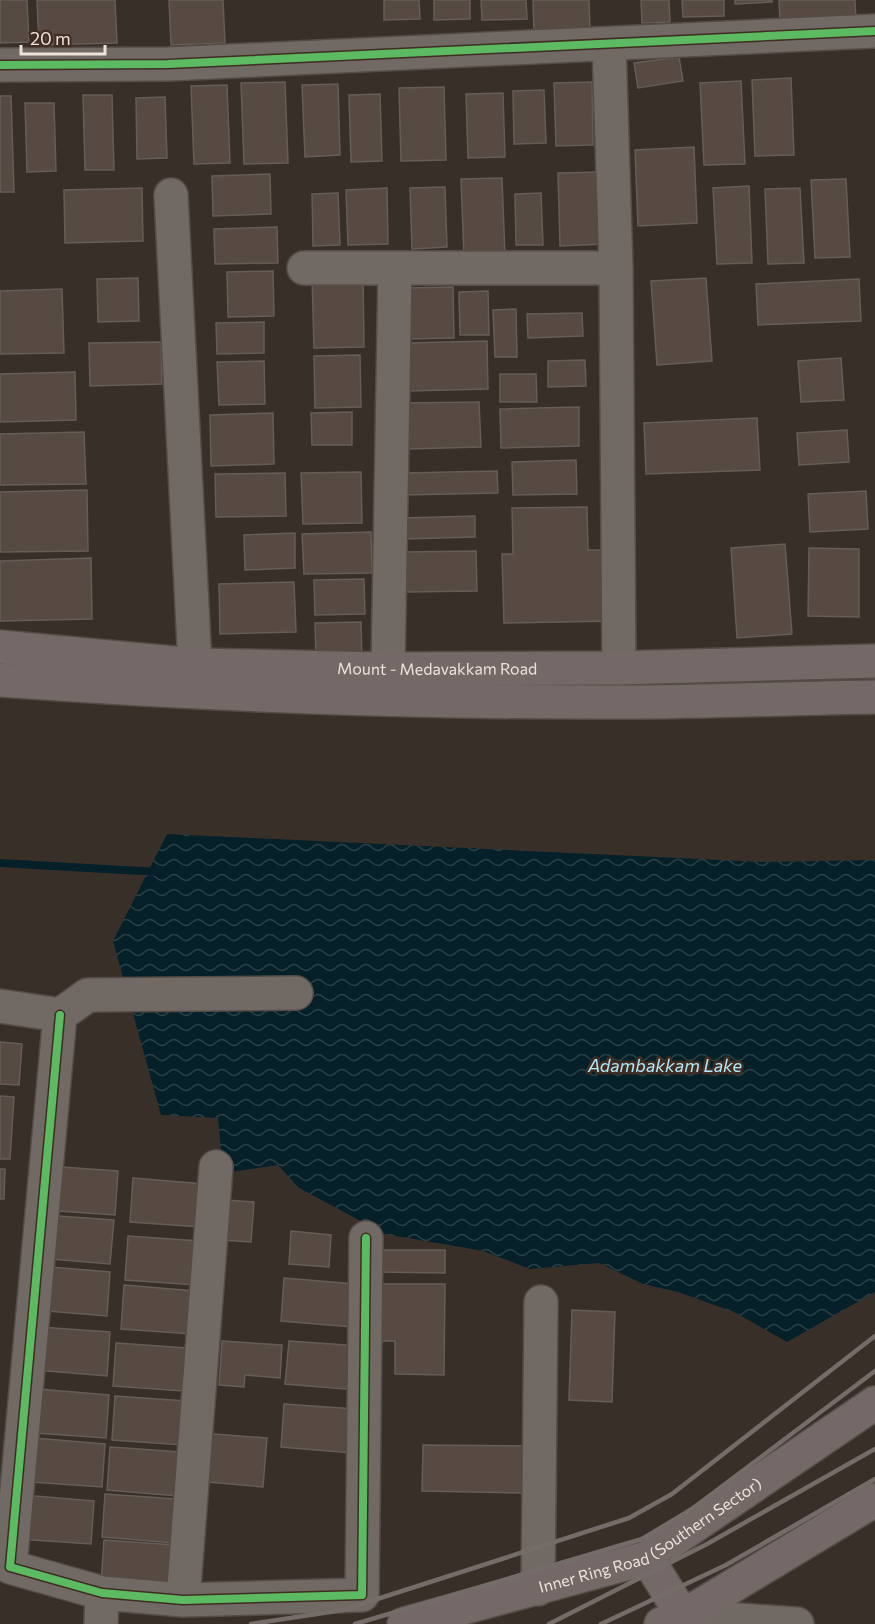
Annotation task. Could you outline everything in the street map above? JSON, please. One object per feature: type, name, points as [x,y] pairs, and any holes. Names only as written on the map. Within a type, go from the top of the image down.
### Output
[{"type":"main road","name":"Mount - Medavakkam Road","points":[[0,647],[195,665],[388,669],[619,668],[875,661]]},
{"type":"main road","name":"Mount - Medavakkam Road","points":[[0,680],[162,692],[399,700],[626,702],[874,691]]},
{"type":"main road","name":"Inner Ring Road (Southern Sector)","points":[[404,1624],[647,1558],[875,1403]]},
{"type":"main road","points":[[647,1558],[672,1620],[875,1500]]},
{"type":"street","points":[[0,65],[168,64],[875,31]]},
{"type":"street","points":[[609,44],[616,268],[619,668]]},
{"type":"street","points":[[171,195],[195,665]]},
{"type":"street","points":[[304,268],[616,268]]},
{"type":"street","points":[[388,669],[395,269]]},
{"type":"street","points":[[0,1006],[60,1015],[87,995],[296,993]]},
{"type":"street","points":[[60,1015],[10,1567],[101,1609],[183,1600],[362,1595],[366,1238]]},
{"type":"street","points":[[183,1600],[216,1167]]},
{"type":"street","points":[[538,1589],[541,1302]]},
{"type":"street","points":[[672,1620],[796,1624]]},
{"type":"water","name":"Adambakkam Lake","points":[[167,834],[763,862],[875,860],[875,1292],[787,1342],[734,1312],[678,1292],[643,1284],[599,1263],[530,1269],[483,1251],[385,1234],[299,1188],[278,1165],[223,1173],[218,1118],[161,1115],[113,941]]},
{"type":"building","points":[[0,0],[27,0],[29,42],[0,43]]},
{"type":"building","points":[[37,0],[115,0],[117,43],[39,45]]},
{"type":"building","points":[[169,0],[223,0],[225,43],[171,45]]},
{"type":"building","points":[[384,0],[419,0],[420,19],[384,20]]},
{"type":"building","points":[[434,0],[470,0],[470,19],[434,20]]},
{"type":"building","points":[[481,0],[526,0],[527,19],[482,20]]},
{"type":"building","points":[[533,0],[589,0],[590,30],[534,32]]},
{"type":"building","points":[[641,0],[669,0],[670,22],[642,23]]},
{"type":"building","points":[[682,0],[724,0],[724,16],[683,17]]},
{"type":"building","points":[[735,0],[772,0],[772,2],[735,4]]},
{"type":"building","points":[[779,0],[855,0],[856,20],[780,22]]},
{"type":"building","points":[[679,57],[683,81],[638,88],[634,63]]},
{"type":"building","points":[[791,78],[794,155],[755,156],[752,80]]},
{"type":"building","points":[[741,81],[745,164],[704,165],[700,83]]},
{"type":"building","points":[[285,82],[288,163],[244,164],[241,83]]},
{"type":"building","points":[[592,82],[593,145],[556,146],[554,83]]},
{"type":"building","points":[[338,84],[340,155],[305,157],[302,85]]},
{"type":"building","points":[[227,85],[230,163],[194,164],[191,86]]},
{"type":"building","points":[[444,87],[446,160],[401,161],[399,88]]},
{"type":"building","points":[[544,90],[546,143],[514,144],[513,91]]},
{"type":"building","points":[[503,93],[505,157],[468,158],[466,94]]},
{"type":"building","points":[[380,94],[382,161],[351,162],[349,95]]},
{"type":"building","points":[[83,95],[112,95],[114,170],[85,170]]},
{"type":"building","points":[[0,96],[11,96],[14,192],[0,192]]},
{"type":"building","points":[[165,97],[167,158],[137,159],[136,98]]},
{"type":"building","points":[[25,103],[54,103],[56,171],[27,172]]},
{"type":"building","points":[[694,147],[697,223],[638,226],[635,150]]},
{"type":"building","points":[[602,172],[605,244],[560,246],[558,173]]},
{"type":"building","points":[[270,174],[271,214],[213,216],[212,176]]},
{"type":"building","points":[[502,178],[505,256],[464,258],[461,179]]},
{"type":"building","points":[[846,179],[850,257],[815,258],[811,180]]},
{"type":"building","points":[[749,186],[752,263],[717,264],[713,188]]},
{"type":"building","points":[[445,187],[447,247],[412,249],[410,188]]},
{"type":"building","points":[[142,188],[143,241],[65,243],[64,190]]},
{"type":"building","points":[[387,188],[388,244],[348,245],[346,190]]},
{"type":"building","points":[[800,188],[804,263],[768,264],[765,189]]},
{"type":"building","points":[[338,193],[340,245],[313,246],[312,194]]},
{"type":"building","points":[[541,193],[543,245],[516,245],[515,194]]},
{"type":"building","points":[[277,227],[278,263],[215,264],[214,229]]},
{"type":"building","points":[[273,271],[274,316],[228,317],[227,272]]},
{"type":"building","points":[[363,273],[364,347],[314,348],[312,274]]},
{"type":"building","points":[[138,278],[139,321],[98,322],[97,279]]},
{"type":"building","points":[[706,278],[712,361],[657,365],[651,281]]},
{"type":"building","points":[[859,279],[861,321],[758,325],[756,284]]},
{"type":"building","points":[[453,287],[454,338],[407,339],[406,288]]},
{"type":"building","points":[[62,289],[64,353],[0,354],[0,291]]},
{"type":"building","points":[[488,291],[489,335],[460,335],[459,292]]},
{"type":"building","points":[[516,309],[517,357],[495,357],[493,310]]},
{"type":"building","points":[[582,313],[583,336],[528,338],[527,314]]},
{"type":"building","points":[[264,322],[264,353],[217,354],[216,323]]},
{"type":"building","points":[[487,341],[488,389],[408,391],[406,343]]},
{"type":"building","points":[[161,342],[162,384],[90,386],[89,343]]},
{"type":"building","points":[[360,355],[361,407],[315,408],[314,356]]},
{"type":"building","points":[[841,358],[844,400],[801,402],[798,361]]},
{"type":"building","points":[[585,360],[586,386],[548,387],[548,361]]},
{"type":"building","points":[[264,361],[265,404],[219,405],[217,362]]},
{"type":"building","points":[[75,372],[76,420],[0,422],[0,374]]},
{"type":"building","points":[[500,374],[536,374],[537,402],[500,402]]},
{"type":"building","points":[[479,402],[481,447],[406,449],[405,403]]},
{"type":"building","points":[[579,407],[579,446],[501,448],[500,409]]},
{"type":"building","points":[[352,412],[352,445],[312,445],[311,413]]},
{"type":"building","points":[[273,413],[274,464],[211,466],[210,415]]},
{"type":"building","points":[[757,418],[760,470],[646,474],[644,423]]},
{"type":"building","points":[[847,430],[849,462],[799,465],[797,433]]},
{"type":"building","points":[[84,432],[86,484],[0,485],[0,434]]},
{"type":"building","points":[[576,460],[577,494],[513,495],[512,462]]},
{"type":"building","points":[[497,471],[498,493],[404,495],[404,473]]},
{"type":"building","points":[[361,472],[362,523],[303,524],[301,473]]},
{"type":"building","points":[[285,473],[286,516],[216,517],[215,474]]},
{"type":"building","points":[[87,490],[88,551],[0,552],[0,492]]},
{"type":"building","points":[[866,491],[868,529],[810,532],[808,494]]},
{"type":"building","points":[[587,507],[588,550],[612,550],[613,621],[504,623],[502,554],[513,554],[512,508]]},
{"type":"building","points":[[475,516],[475,537],[404,539],[403,518]]},
{"type":"building","points":[[371,532],[372,573],[304,574],[302,534]]},
{"type":"building","points":[[295,533],[295,568],[245,570],[244,535]]},
{"type":"building","points":[[785,544],[792,634],[737,638],[731,548]]},
{"type":"building","points":[[809,548],[859,549],[859,617],[808,616]]},
{"type":"building","points":[[476,551],[477,591],[406,592],[405,552]]},
{"type":"building","points":[[91,558],[92,619],[0,621],[0,561]]},
{"type":"building","points":[[364,579],[365,614],[315,615],[314,580]]},
{"type":"building","points":[[294,582],[296,632],[220,634],[219,584]]},
{"type":"building","points":[[361,622],[362,661],[316,662],[315,623]]},
{"type":"building","points":[[0,1042],[22,1044],[19,1085],[0,1084]]},
{"type":"building","points":[[0,1096],[14,1097],[10,1159],[0,1159]]},
{"type":"building","points":[[47,1166],[118,1171],[115,1215],[44,1210]]},
{"type":"building","points":[[0,1169],[5,1169],[4,1199],[0,1199]]},
{"type":"building","points":[[133,1178],[204,1184],[201,1227],[130,1222]]},
{"type":"building","points":[[225,1200],[254,1202],[251,1242],[222,1240]]},
{"type":"building","points":[[43,1215],[114,1220],[110,1264],[39,1258]]},
{"type":"building","points":[[291,1231],[331,1235],[329,1267],[289,1264]]},
{"type":"building","points":[[128,1236],[199,1241],[196,1285],[125,1280]]},
{"type":"building","points":[[379,1250],[445,1250],[445,1273],[379,1272]]},
{"type":"building","points":[[39,1266],[110,1272],[107,1316],[36,1310]]},
{"type":"building","points":[[284,1278],[355,1284],[352,1327],[281,1321]]},
{"type":"building","points":[[374,1284],[445,1284],[444,1375],[395,1374],[395,1341],[373,1341]]},
{"type":"building","points":[[124,1285],[195,1291],[192,1334],[121,1329]]},
{"type":"building","points":[[572,1310],[615,1312],[612,1402],[569,1400]]},
{"type":"building","points":[[39,1327],[110,1332],[107,1376],[36,1370]]},
{"type":"building","points":[[222,1341],[282,1345],[280,1378],[245,1375],[244,1387],[219,1385]]},
{"type":"building","points":[[289,1341],[360,1346],[357,1390],[285,1384]]},
{"type":"building","points":[[116,1343],[187,1348],[184,1391],[113,1386]]},
{"type":"building","points":[[38,1389],[109,1395],[106,1438],[35,1433]]},
{"type":"building","points":[[115,1396],[186,1401],[183,1445],[112,1440]]},
{"type":"building","points":[[284,1404],[355,1409],[352,1453],[281,1447]]},
{"type":"building","points":[[201,1433],[267,1438],[263,1487],[197,1481]]},
{"type":"building","points":[[34,1438],[105,1444],[102,1487],[31,1482]]},
{"type":"building","points":[[423,1445],[525,1446],[524,1493],[422,1491]]},
{"type":"building","points":[[110,1447],[181,1452],[178,1496],[107,1490]]},
{"type":"building","points":[[105,1494],[176,1499],[173,1543],[102,1537]]},
{"type":"building","points":[[23,1495],[94,1501],[91,1544],[19,1539]]},
{"type":"building","points":[[104,1540],[175,1545],[172,1589],[101,1584]]},
{"type":"waterway","points":[[0,863],[158,872]]},
{"type":"railway","points":[[251,1624],[343,1610],[629,1518],[672,1494],[875,1336]]},
{"type":"railway","points":[[355,1624],[642,1539],[692,1509],[875,1371]]},
{"type":"railway","points":[[549,1624],[707,1544],[875,1449]]},
{"type":"railway","points":[[601,1624],[726,1565],[875,1479]]},
{"type":"cycle path","points":[[0,65],[168,64],[875,31]]},
{"type":"cycle path","points":[[60,1015],[10,1567],[102,1593],[183,1600],[362,1595],[366,1238]]}]
